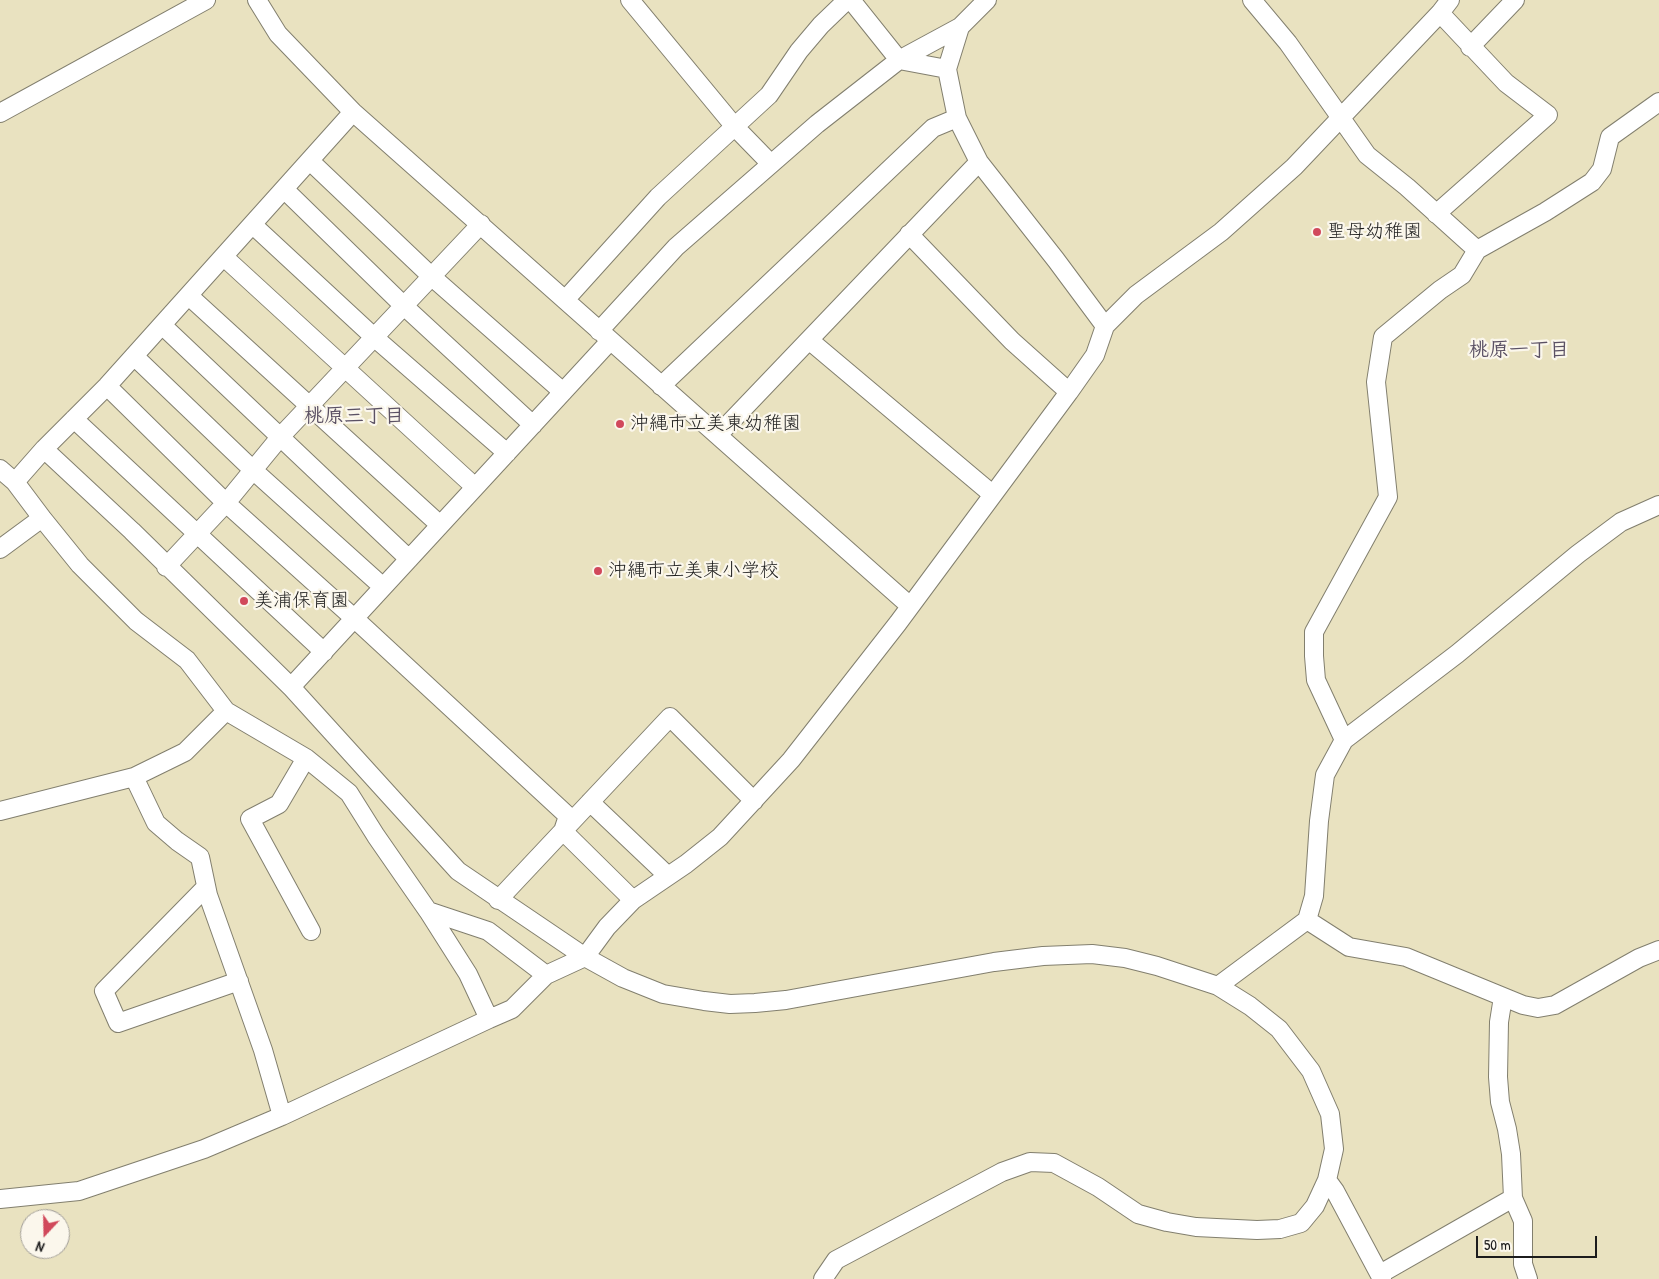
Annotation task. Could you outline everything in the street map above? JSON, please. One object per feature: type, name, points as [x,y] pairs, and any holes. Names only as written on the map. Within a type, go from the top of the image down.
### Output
[{"type":"street","points":[[0,113],[206,0]]},
{"type":"street","points":[[257,0],[278,34],[353,112],[909,605]]},
{"type":"street","points":[[630,0],[735,127],[771,164]]},
{"type":"street","points":[[565,300],[658,197],[769,95],[799,51],[821,25],[847,0]]},
{"type":"street","points":[[851,0],[899,60],[947,69]]},
{"type":"street","points":[[1252,0],[1288,43],[1367,156],[1478,250]]},
{"type":"street","points":[[1470,46],[1515,0]]},
{"type":"street","points":[[976,4],[960,27],[947,69],[957,118],[979,162],[1105,326]]},
{"type":"street","points":[[0,1199],[79,1191],[204,1149],[282,1116],[512,1010],[546,975],[585,957],[607,927],[633,900],[720,836],[791,760],[898,623],[909,605],[1069,392],[1095,355],[1105,326],[1136,295],[1221,232],[1286,174],[1445,6],[1470,46],[1506,83],[1548,116],[1436,214]]},
{"type":"street","points":[[291,687],[563,392],[604,336],[676,247],[817,124],[899,60],[960,27]]},
{"type":"street","points":[[1344,740],[1316,680],[1314,632],[1388,497],[1376,382],[1383,337],[1440,290],[1462,275],[1478,250],[1592,182],[1602,169],[1610,137],[1659,102]]},
{"type":"street","points":[[15,482],[44,449],[107,386],[285,190],[353,112]]},
{"type":"street","points":[[661,386],[933,128],[957,118]]},
{"type":"street","points":[[310,161],[431,276],[563,392]]},
{"type":"street","points":[[718,435],[979,162]]},
{"type":"street","points":[[285,190],[404,306],[533,425]]},
{"type":"street","points":[[166,566],[226,503],[281,436],[481,224]]},
{"type":"street","points":[[253,225],[375,338],[507,453]]},
{"type":"street","points":[[909,234],[1012,341],[1069,392]]},
{"type":"street","points":[[224,257],[475,487]]},
{"type":"street","points":[[189,296],[440,525]]},
{"type":"street","points":[[162,325],[409,559]]},
{"type":"street","points":[[808,340],[992,494]]},
{"type":"street","points":[[134,356],[254,470],[384,587]]},
{"type":"street","points":[[107,386],[226,503],[355,619],[568,816],[563,831]]},
{"type":"street","points":[[74,419],[324,652]]},
{"type":"street","points":[[44,449],[132,531],[291,687],[458,871],[498,900],[585,957],[623,978],[663,994],[704,1002],[730,1004],[786,1000],[994,962],[1043,956],[1092,954],[1125,958],[1218,986],[1250,1006],[1278,1029],[1311,1071],[1330,1114],[1334,1149],[1327,1180],[1315,1206],[1301,1223],[1280,1229],[1196,1227],[1138,1214],[1098,1188],[1054,1164],[1030,1162],[1002,1172],[836,1260],[824,1279]]},
{"type":"street","points":[[0,469],[15,482],[80,565],[136,621],[187,660],[226,710],[306,758],[349,793],[376,836],[428,910],[468,974],[489,1019]]},
{"type":"street","points":[[1218,986],[1307,920],[1314,896],[1325,775],[1344,740],[1457,654],[1578,554],[1620,522],[1659,505]]},
{"type":"street","points":[[0,549],[42,518]]},
{"type":"street","points":[[0,811],[134,777],[185,752],[226,710]]},
{"type":"street","points":[[498,900],[670,717],[754,801]]},
{"type":"street","points":[[306,758],[278,804],[250,819],[312,931]]},
{"type":"street","points":[[134,777],[156,823],[200,857],[208,895],[263,1050],[282,1116]]},
{"type":"street","points":[[590,802],[668,876]]},
{"type":"street","points":[[563,831],[633,900]]},
{"type":"street","points":[[206,887],[104,991],[118,1023],[239,981]]},
{"type":"street","points":[[428,910],[488,930],[546,975]]},
{"type":"street","points":[[1307,920],[1350,947],[1406,957],[1522,1005],[1538,1008],[1555,1005],[1639,958],[1659,950]]},
{"type":"street","points":[[1503,997],[1499,1022],[1498,1077],[1500,1102],[1511,1154],[1513,1198],[1523,1220],[1524,1264],[1528,1279]]},
{"type":"street","points":[[1327,1180],[1335,1191],[1381,1277],[1513,1198]]},
{"type":"place","name":"聖母幼稚園","points":[[1317,232]]},
{"type":"place","name":"沖縄市立美東幼稚園","points":[[620,424]]},
{"type":"place","name":"沖縄市立美東小学校","points":[[598,571]]},
{"type":"place","name":"美浦保育園","points":[[244,601]]},
{"type":"district","name":"桃原一丁目","points":[[1519,351]]},
{"type":"district","name":"桃原三丁目","points":[[354,417]]}]
